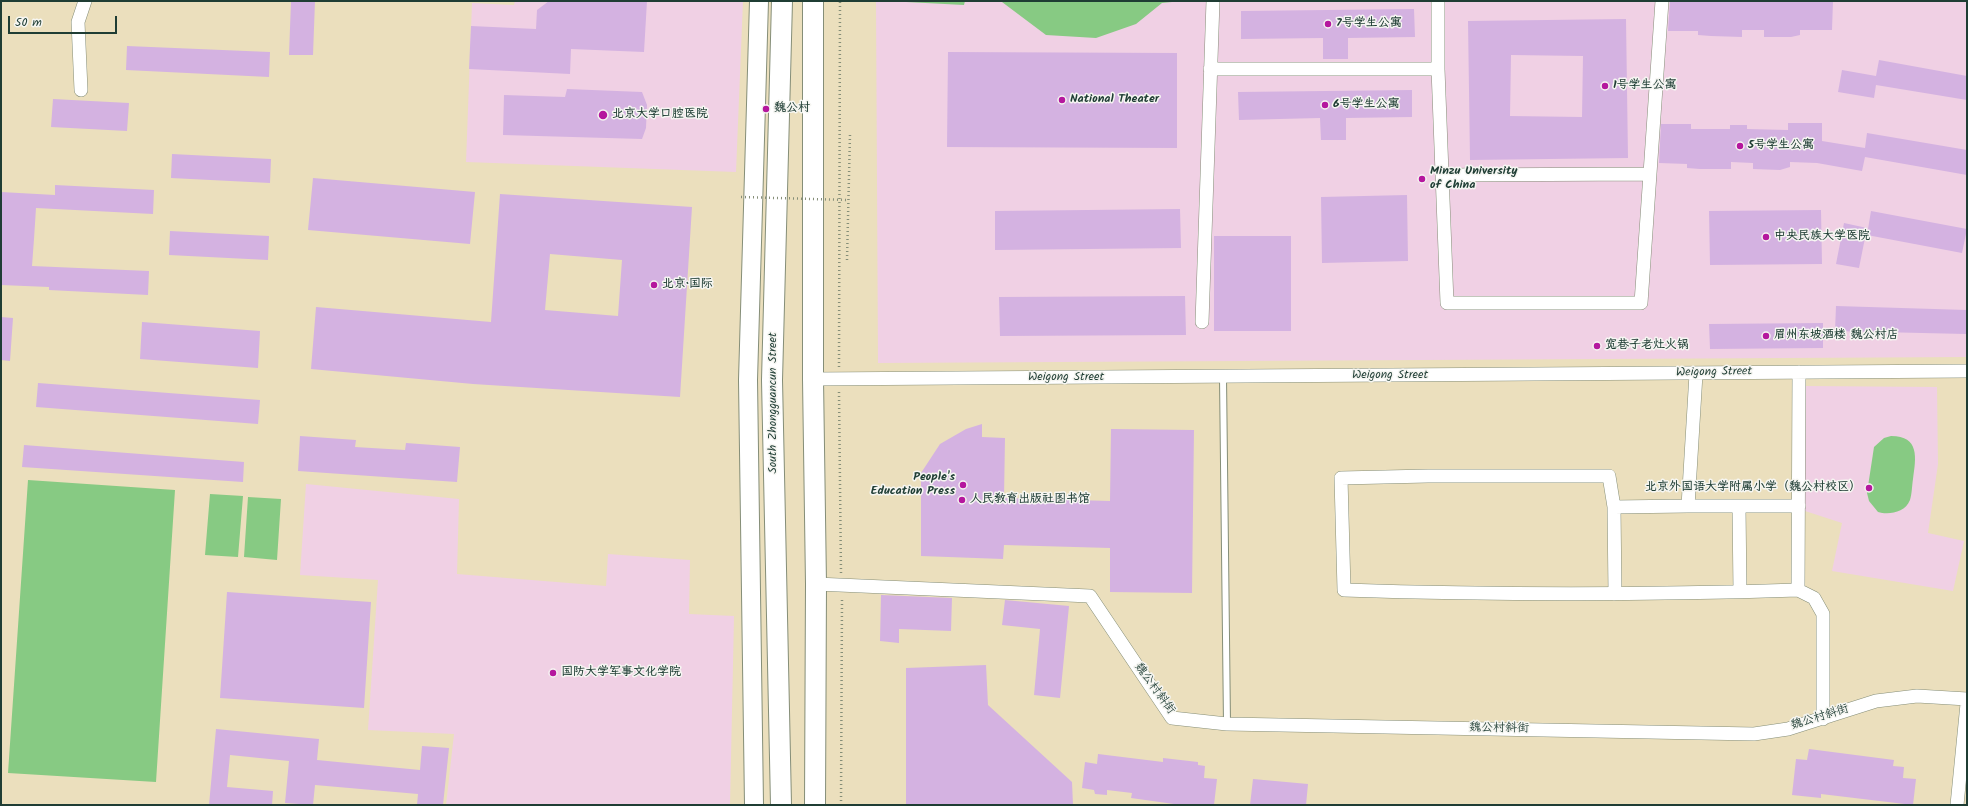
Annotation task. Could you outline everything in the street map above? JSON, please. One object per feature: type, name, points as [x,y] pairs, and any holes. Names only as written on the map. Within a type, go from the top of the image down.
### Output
[{"type":"main road","name":"South Zhongguancun Street","points":[[781,805],[772,380],[782,1]]},
{"type":"main road","points":[[813,1],[813,379],[816,584],[815,805]]},
{"type":"street","points":[[81,90],[78,22],[85,1]]},
{"type":"street","name":"South Zhongguancun Street","points":[[754,805],[748,380],[759,1]]},
{"type":"street","points":[[1202,322],[1213,1]]},
{"type":"street","points":[[1438,1],[1438,69],[1447,303],[1641,303],[1662,1]]},
{"type":"street","points":[[1210,69],[1438,69]]},
{"type":"street","points":[[1443,175],[1650,174]]},
{"type":"street","points":[[1798,590],[1799,372]]},
{"type":"street","name":"Weigong Street","points":[[813,379],[1967,372]]},
{"type":"street","points":[[1688,506],[1696,374]]},
{"type":"street","points":[[1615,594],[1614,507],[1609,476],[1428,476],[1341,478],[1344,590],[1456,594],[1615,594],[1798,590],[1814,598],[1823,614],[1823,719]]},
{"type":"street","points":[[1614,507],[1799,506]]},
{"type":"street","points":[[1739,507],[1740,592]]},
{"type":"street","points":[[816,584],[842,585]]},
{"type":"street","name":"魏公村斜街","points":[[842,585],[1090,596],[1172,718],[1227,724],[1754,734],[1788,729],[1876,701],[1916,696],[1967,699]]},
{"type":"street","points":[[1957,805],[1967,704]]},
{"type":"lane","points":[[1223,377],[1227,724]]},
{"type":"path","points":[[840,1],[839,379],[842,585],[841,805]]},
{"type":"path","points":[[848,260],[850,134]]},
{"type":"path","points":[[740,197],[848,200]]},
{"type":"shaded area","name":"北京大学口腔医院","points":[[515,1],[743,1],[736,172],[466,162],[472,3],[514,5]]},
{"type":"shaded area","name":"Minzu University of China","points":[[876,1],[1967,1],[1967,357],[878,363]]},
{"type":"shaded area","name":"北京外国语大学附属小学（魏公村校区）","points":[[1804,386],[1937,387],[1938,464],[1928,533],[1964,541],[1953,591],[1832,571],[1842,523],[1805,511]]},
{"type":"shaded area","name":"国防大学军事文化学院","points":[[306,484],[459,499],[457,574],[606,586],[608,554],[690,560],[689,614],[734,616],[730,805],[446,805],[454,734],[368,730],[378,580],[300,575]]},
{"type":"green space","points":[[906,1],[965,1],[964,5]]},
{"type":"green space","points":[[991,1],[1182,1],[1162,3],[1136,24],[1096,38],[1046,35],[1002,2]]},
{"type":"green space","points":[[1891,436],[1900,437],[1907,440],[1911,444],[1914,450],[1915,463],[1911,495],[1908,504],[1896,512],[1882,513],[1878,512],[1869,501],[1867,493],[1874,447],[1884,438]]},
{"type":"green space","points":[[28,480],[175,490],[156,782],[8,773]]},
{"type":"green space","points":[[210,494],[243,496],[238,557],[205,555]]},
{"type":"green space","points":[[248,497],[281,499],[277,560],[244,557]]},
{"type":"building","points":[[291,1],[315,1],[313,55],[289,55]]},
{"type":"building","points":[[549,1],[647,1],[644,52],[571,49],[570,74],[469,69],[471,26],[536,29],[537,10]]},
{"type":"building","points":[[1670,1],[1833,1],[1832,30],[1800,30],[1800,35],[1791,37],[1764,37],[1764,30],[1742,30],[1742,37],[1698,35],[1698,31],[1668,31]]},
{"type":"building","name":"7号学生公寓","points":[[1414,9],[1415,37],[1348,38],[1348,59],[1323,59],[1323,38],[1241,39],[1241,11]]},
{"type":"building","name":"1号学生公寓","points":[[1626,19],[1628,158],[1470,160],[1468,21]],"holes":[[[1511,55],[1583,56],[1582,117],[1510,116]]]},
{"type":"building","points":[[127,46],[270,52],[269,77],[126,70]]},
{"type":"building","name":"National Theater","points":[[948,52],[1177,53],[1177,148],[947,147]]},
{"type":"building","points":[[1879,60],[1967,76],[1967,100],[1876,85],[1874,98],[1838,92],[1842,70],[1876,76]]},
{"type":"building","points":[[567,89],[642,92],[647,105],[646,128],[642,139],[503,135],[504,95],[565,97]]},
{"type":"building","name":"6号学生公寓","points":[[1412,90],[1412,117],[1346,118],[1346,140],[1321,140],[1320,118],[1239,120],[1238,92]]},
{"type":"building","points":[[53,99],[129,103],[127,131],[51,127]]},
{"type":"building","name":"5号学生公寓","points":[[1788,123],[1822,123],[1822,141],[1865,148],[1867,133],[1967,150],[1967,175],[1865,157],[1862,171],[1817,163],[1790,162],[1790,167],[1780,170],[1753,169],[1753,163],[1731,162],[1731,169],[1700,169],[1687,168],[1687,164],[1659,163],[1661,124],[1691,124],[1691,129],[1730,129],[1730,125],[1747,125],[1747,129],[1788,130]]},
{"type":"building","points":[[172,154],[271,159],[270,183],[171,178]]},
{"type":"building","points":[[313,178],[475,192],[470,244],[308,230]]},
{"type":"building","points":[[55,185],[154,190],[153,214],[36,208],[32,266],[149,271],[148,295],[49,290],[49,287],[1,285],[1,192],[55,195]]},
{"type":"building","name":"北京·国际","points":[[500,194],[692,207],[680,397],[473,384],[311,369],[316,307],[491,322]],"holes":[[[550,254],[622,260],[618,316],[545,310]]]},
{"type":"building","points":[[1407,195],[1408,261],[1322,263],[1321,197]]},
{"type":"building","points":[[1180,209],[1181,248],[995,250],[995,211]]},
{"type":"building","name":"中央民族大学医院","points":[[1821,210],[1822,264],[1710,265],[1709,211]]},
{"type":"building","points":[[1871,211],[1967,229],[1962,253],[1867,235]]},
{"type":"building","points":[[1844,223],[1867,228],[1859,268],[1836,264]]},
{"type":"building","points":[[170,231],[269,236],[268,260],[169,255]]},
{"type":"building","points":[[1214,236],[1291,236],[1291,331],[1214,331]]},
{"type":"building","points":[[1185,296],[1186,335],[1000,336],[999,297]]},
{"type":"building","points":[[1836,306],[1967,310],[1966,334],[1835,331]]},
{"type":"building","points":[[1,317],[13,318],[10,361],[1,360]]},
{"type":"building","points":[[142,322],[260,331],[258,368],[140,359]]},
{"type":"building","name":"眉州东坡酒楼 魏公村店","points":[[1823,323],[1823,348],[1710,349],[1709,324]]},
{"type":"building","points":[[38,383],[260,400],[258,424],[36,407]]},
{"type":"building","points":[[982,424],[982,437],[1005,438],[1004,498],[1110,501],[1111,429],[1194,430],[1192,593],[1110,592],[1110,548],[1004,545],[1003,559],[921,556],[921,473],[940,444],[966,429]]},
{"type":"building","points":[[300,436],[356,440],[355,447],[405,450],[406,443],[460,447],[457,482],[298,471]]},
{"type":"building","points":[[24,445],[244,462],[243,482],[22,467]]},
{"type":"building","points":[[227,592],[371,602],[364,708],[220,698]]},
{"type":"building","points":[[881,595],[952,598],[951,631],[899,629],[899,643],[880,641]]},
{"type":"building","points":[[1005,600],[1069,606],[1060,698],[1034,695],[1040,629],[1002,625]]},
{"type":"building","points":[[986,665],[988,705],[1072,782],[1073,805],[906,805],[906,668]]},
{"type":"building","points":[[216,729],[319,739],[317,760],[420,770],[422,746],[449,748],[443,805],[417,805],[418,794],[315,785],[313,805],[285,803],[289,761],[230,755],[227,787],[273,791],[272,805],[209,805]]},
{"type":"building","points":[[1809,749],[1894,760],[1893,766],[1904,767],[1903,778],[1916,779],[1913,805],[1821,794],[1821,798],[1792,795],[1796,759],[1807,760]]},
{"type":"building","points":[[1098,754],[1163,762],[1163,758],[1198,762],[1198,765],[1205,766],[1204,778],[1217,779],[1214,805],[1181,805],[1131,798],[1132,793],[1107,790],[1107,795],[1095,794],[1094,790],[1082,788],[1085,762],[1097,764]]},
{"type":"building","points":[[1253,779],[1308,784],[1306,805],[1250,805]]},
{"type":"place","name":"7号学生公寓","points":[[1328,24]]},
{"type":"place","name":"1号学生公寓","points":[[1605,86]]},
{"type":"place","name":"National Theater","points":[[1062,100]]},
{"type":"place","name":"6号学生公寓","points":[[1325,105]]},
{"type":"place","name":"魏公村","points":[[766,109]]},
{"type":"place","name":"北京大学口腔医院","points":[[603,115]]},
{"type":"place","name":"5号学生公寓","points":[[1740,146]]},
{"type":"place","name":"Minzu University of China","points":[[1422,179]]},
{"type":"place","name":"中央民族大学医院","points":[[1766,237]]},
{"type":"place","name":"北京·国际","points":[[654,285]]},
{"type":"place","name":"眉州东坡酒楼 魏公村店","points":[[1766,336]]},
{"type":"place","name":"宽巷子老灶火锅","points":[[1597,346]]},
{"type":"place","name":"People's Education Press","points":[[963,485]]},
{"type":"place","name":"北京外国语大学附属小学（魏公村校区）","points":[[1869,488]]},
{"type":"place","name":"人民教育出版社图书馆","points":[[962,500]]},
{"type":"place","name":"国防大学军事文化学院","points":[[553,673]]}]
